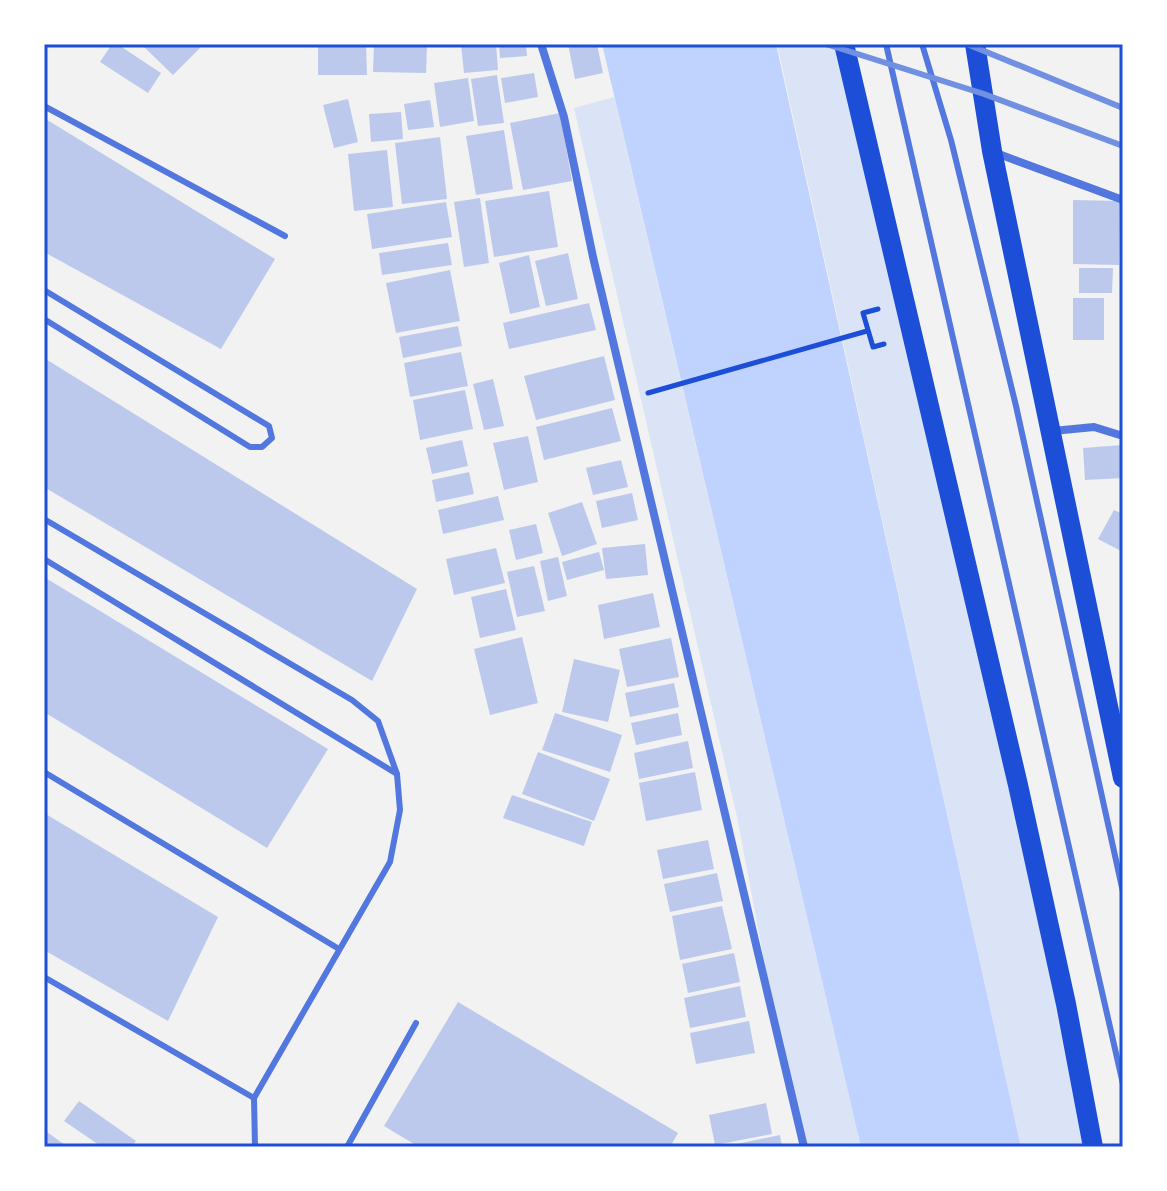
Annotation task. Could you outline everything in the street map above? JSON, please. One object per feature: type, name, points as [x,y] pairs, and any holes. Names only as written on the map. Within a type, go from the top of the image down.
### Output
[{"type":"main road","points":[[844,44],[1018,785],[1066,1004],[1093,1147]]},
{"type":"main road","points":[[975,44],[992,151],[1123,778]]},
{"type":"street","points":[[541,44],[564,117],[593,257],[804,1147]]},
{"type":"street","points":[[992,151],[1123,200]]},
{"type":"street","points":[[1051,431],[1094,427],[1123,436]]},
{"type":"lane","points":[[886,44],[1123,1084]]},
{"type":"lane","points":[[922,44],[951,140],[1016,406],[1123,892]]},
{"type":"lane","points":[[44,106],[285,236]]},
{"type":"lane","points":[[44,290],[269,426],[272,438],[262,447],[250,447],[44,319]]},
{"type":"lane","points":[[44,519],[352,700],[378,721],[397,774],[400,810],[390,862],[254,1098],[255,1147]]},
{"type":"lane","points":[[44,559],[397,774]]},
{"type":"lane","points":[[44,772],[339,949]]},
{"type":"lane","points":[[44,977],[254,1098]]},
{"type":"lane","points":[[347,1147],[416,1023]]},
{"type":"path","points":[[863,313],[873,347]]},
{"type":"path","points":[[671,386],[867,331]]},
{"type":"shaded area","points":[[777,44],[826,44],[845,50],[1095,1147],[1021,1147]]},
{"type":"shaded area","points":[[614,97],[861,1147],[801,1147],[796,1129],[737,817],[574,108]]},
{"type":"water","points":[[602,44],[776,44],[1021,1147],[861,1147]]},
{"type":"building","points":[[112,44],[117,44],[161,73],[148,93],[100,62]]},
{"type":"building","points":[[141,44],[204,44],[173,75]]},
{"type":"building","points":[[318,44],[366,44],[367,75],[318,75]]},
{"type":"building","points":[[374,44],[427,44],[426,73],[373,72]]},
{"type":"building","points":[[461,44],[496,44],[498,70],[464,73]]},
{"type":"building","points":[[499,44],[526,44],[527,56],[500,58]]},
{"type":"building","points":[[568,44],[597,44],[603,73],[575,79]]},
{"type":"building","points":[[534,73],[538,97],[505,103],[501,78]]},
{"type":"building","points":[[497,75],[504,123],[478,126],[471,79]]},
{"type":"building","points":[[468,78],[474,121],[440,127],[434,83]]},
{"type":"building","points":[[348,99],[358,142],[334,148],[323,105]]},
{"type":"building","points":[[430,100],[434,127],[408,130],[404,104]]},
{"type":"building","points":[[401,112],[403,139],[371,142],[369,114]]},
{"type":"building","points":[[560,113],[572,181],[523,190],[510,123]]},
{"type":"building","points":[[44,118],[275,259],[221,349],[44,252]]},
{"type":"building","points":[[504,130],[513,189],[476,195],[466,136]]},
{"type":"building","points":[[440,137],[447,199],[402,204],[395,143]]},
{"type":"building","points":[[387,150],[393,207],[354,211],[348,154]]},
{"type":"building","points":[[549,191],[558,247],[494,257],[485,201]]},
{"type":"building","points":[[480,198],[489,263],[464,267],[454,202]]},
{"type":"building","points":[[1073,200],[1120,201],[1119,265],[1073,264]]},
{"type":"building","points":[[446,202],[452,237],[372,249],[367,214]]},
{"type":"building","points":[[448,243],[452,265],[382,275],[379,253]]},
{"type":"building","points":[[568,253],[578,299],[546,306],[535,261]]},
{"type":"building","points":[[529,255],[540,307],[510,314],[499,263]]},
{"type":"building","points":[[1079,268],[1113,268],[1112,293],[1079,293]]},
{"type":"building","points":[[450,270],[460,321],[396,333],[386,283]]},
{"type":"building","points":[[1073,298],[1104,298],[1104,340],[1073,340]]},
{"type":"building","points":[[589,303],[596,330],[509,349],[503,323]]},
{"type":"building","points":[[458,326],[462,346],[403,358],[399,337]]},
{"type":"building","points":[[461,352],[468,386],[410,397],[404,363]]},
{"type":"building","points":[[604,356],[615,400],[536,420],[524,376]]},
{"type":"building","points":[[44,358],[417,589],[372,681],[44,487]]},
{"type":"building","points":[[493,379],[504,426],[484,430],[473,384]]},
{"type":"building","points":[[465,390],[473,429],[420,440],[413,400]]},
{"type":"building","points":[[612,408],[621,441],[544,460],[536,427]]},
{"type":"building","points":[[528,436],[538,482],[504,490],[493,443]]},
{"type":"building","points":[[462,440],[468,466],[432,474],[426,448]]},
{"type":"building","points":[[1123,445],[1123,478],[1085,480],[1083,448]]},
{"type":"building","points":[[621,460],[628,487],[593,495],[586,468]]},
{"type":"building","points":[[469,472],[474,494],[436,502],[432,480]]},
{"type":"building","points":[[632,493],[638,520],[602,528],[596,501]]},
{"type":"building","points":[[498,496],[504,520],[443,534],[438,510]]},
{"type":"building","points":[[582,502],[597,544],[562,556],[548,513]]},
{"type":"building","points":[[1114,510],[1123,514],[1123,552],[1098,539]]},
{"type":"building","points":[[536,524],[543,553],[516,560],[509,530]]},
{"type":"building","points":[[645,544],[648,575],[606,579],[602,548]]},
{"type":"building","points":[[496,548],[505,583],[454,595],[446,559]]},
{"type":"building","points":[[599,552],[604,570],[567,580],[562,562]]},
{"type":"building","points":[[558,557],[567,596],[548,601],[540,561]]},
{"type":"building","points":[[534,566],[545,611],[517,617],[507,572]]},
{"type":"building","points":[[44,577],[328,749],[267,848],[44,712]]},
{"type":"building","points":[[506,589],[516,630],[480,638],[471,597]]},
{"type":"building","points":[[653,593],[660,627],[604,639],[598,605]]},
{"type":"building","points":[[522,637],[538,703],[490,715],[474,649]]},
{"type":"building","points":[[671,638],[679,677],[627,687],[619,649]]},
{"type":"building","points":[[574,659],[620,670],[608,722],[562,712]]},
{"type":"building","points":[[674,683],[679,707],[630,717],[625,693]]},
{"type":"building","points":[[555,713],[622,735],[610,772],[542,750]]},
{"type":"building","points":[[678,713],[682,735],[636,745],[631,723]]},
{"type":"building","points":[[688,741],[693,768],[639,779],[634,753]]},
{"type":"building","points":[[538,752],[610,779],[594,821],[522,794]]},
{"type":"building","points":[[695,772],[702,810],[646,821],[639,783]]},
{"type":"building","points":[[512,795],[592,822],[584,846],[503,818]]},
{"type":"building","points":[[44,813],[218,917],[168,1021],[44,950]]},
{"type":"building","points":[[708,840],[714,869],[663,879],[657,850]]},
{"type":"building","points":[[717,873],[723,901],[670,912],[664,884]]},
{"type":"building","points":[[722,906],[732,949],[680,960],[672,916]]},
{"type":"building","points":[[734,953],[740,982],[688,993],[682,964]]},
{"type":"building","points":[[740,986],[746,1017],[690,1028],[684,998]]},
{"type":"building","points":[[458,1002],[678,1133],[670,1147],[419,1147],[384,1126]]},
{"type":"building","points":[[749,1021],[755,1053],[696,1064],[690,1033]]},
{"type":"building","points":[[79,1101],[136,1141],[131,1147],[102,1147],[64,1121]]},
{"type":"building","points":[[766,1103],[772,1134],[715,1145],[709,1115]]},
{"type":"building","points":[[44,1130],[68,1147],[44,1147]]},
{"type":"building","points":[[780,1135],[782,1147],[727,1147],[727,1146]]},
{"type":"railway","points":[[826,44],[984,94],[1123,146]]},
{"type":"railway","points":[[967,44],[1123,108]]}]
